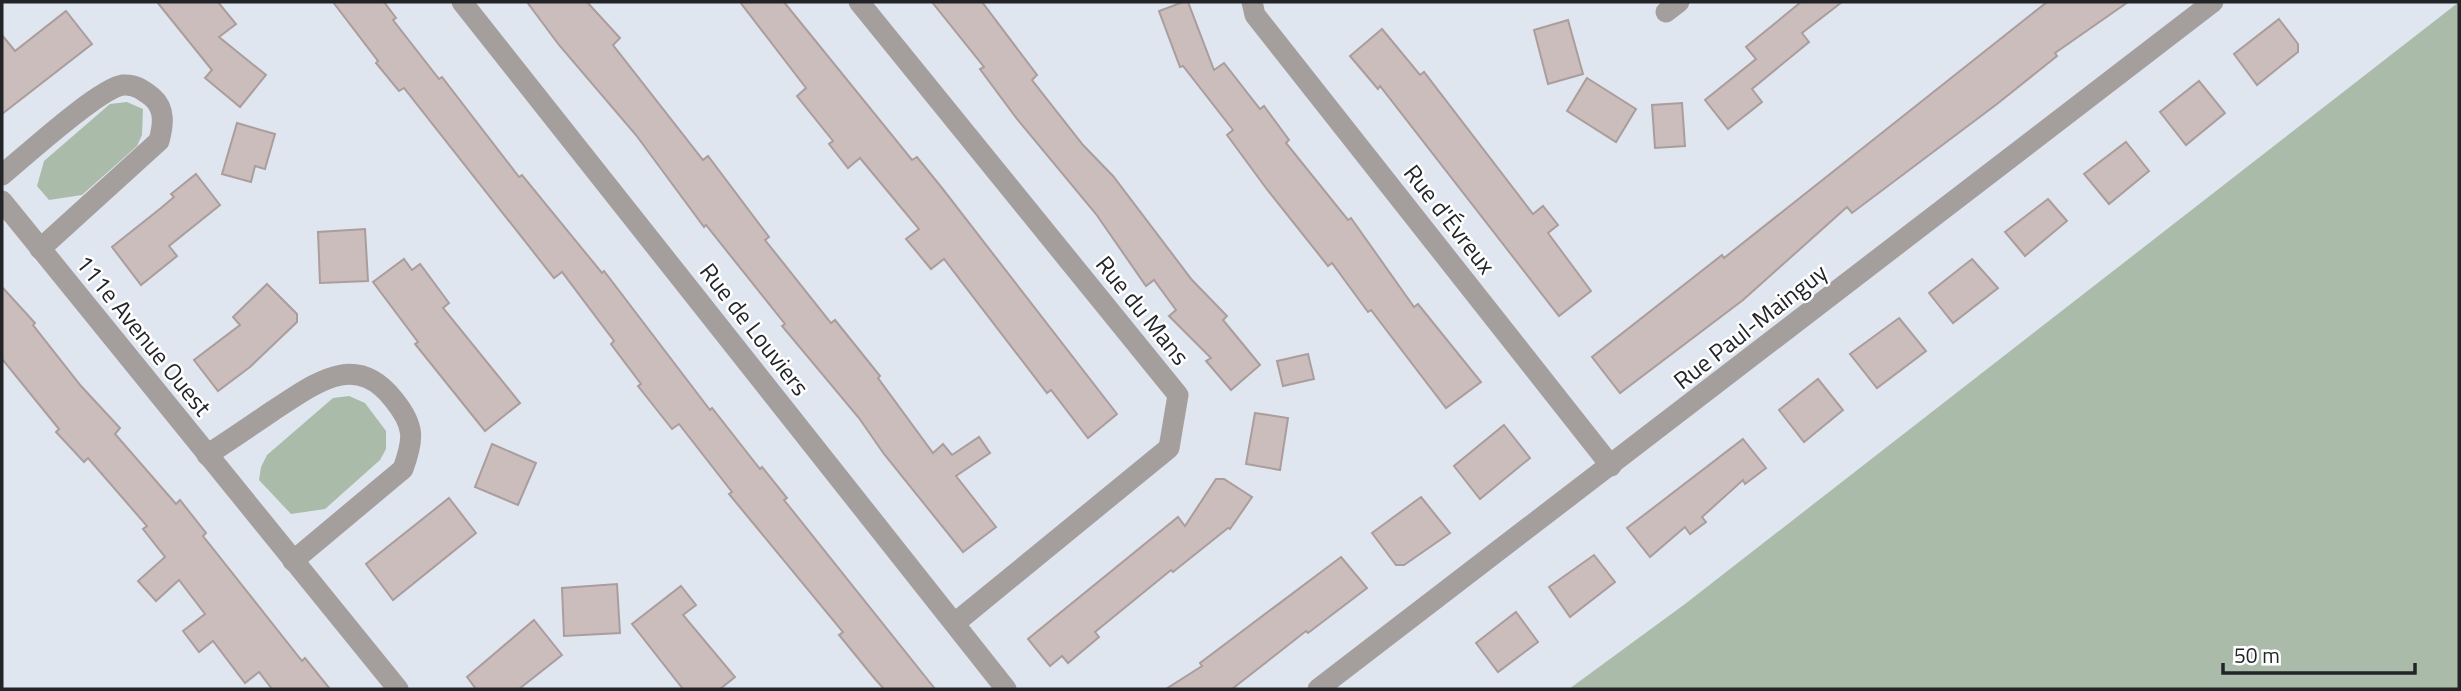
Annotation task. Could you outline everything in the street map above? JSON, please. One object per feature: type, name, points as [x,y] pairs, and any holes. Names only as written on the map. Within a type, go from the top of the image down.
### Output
[{"type":"street","name":"Rue de Louviers","points":[[462,2],[1006,689]]},
{"type":"street","name":"Rue du Mans","points":[[859,2],[1178,395],[1169,448],[955,622]]},
{"type":"street","name":"Rue d'Évreux","points":[[1252,2],[1255,15],[1611,466]]},
{"type":"street","name":"Rue Paul-Mainguy","points":[[1318,689],[1611,466],[2208,3]]},
{"type":"street","name":"111e Avenue Ouest","points":[[2,175],[96,99],[122,85],[141,88],[158,102],[164,123],[159,141],[40,249]]},
{"type":"street","name":"111e Avenue Ouest","points":[[2,201],[398,689]]},
{"type":"street","name":"111e Avenue Ouest","points":[[207,454],[325,377],[353,374],[379,383],[395,401],[410,423],[411,447],[403,469],[293,561]]},
{"type":"green space","points":[[2459,2],[2459,689],[1569,689],[1685,604]]},
{"type":"green space","points":[[127,102],[143,109],[142,135],[137,146],[82,195],[49,200],[37,186],[44,161],[110,104]]},
{"type":"green space","points":[[349,396],[365,403],[386,431],[386,449],[380,460],[325,509],[291,514],[259,480],[261,467],[267,455],[333,398]]},
{"type":"building","points":[[157,2],[218,2],[236,24],[219,37],[266,75],[240,107],[205,78],[212,70]]},
{"type":"building","points":[[333,2],[384,2],[396,18],[393,20],[439,79],[442,77],[519,177],[522,175],[602,273],[604,271],[710,410],[712,408],[760,469],[762,467],[787,498],[784,500],[935,689],[884,689],[875,679],[839,635],[843,632],[729,494],[732,492],[679,424],[672,429],[638,386],[641,384],[611,344],[614,341],[562,272],[554,278],[404,88],[399,91],[376,63],[378,61]]},
{"type":"building","points":[[527,2],[587,2],[620,38],[613,45],[703,160],[708,156],[769,237],[765,240],[831,323],[835,320],[880,376],[878,378],[933,453],[943,444],[952,455],[979,437],[990,453],[956,476],[996,527],[963,552],[884,454],[859,418],[782,326],[785,324],[706,225],[704,227],[636,135],[559,45]]},
{"type":"building","points":[[740,2],[784,2],[912,160],[917,157],[1117,414],[1088,438],[1051,390],[1047,393],[944,259],[931,269],[906,239],[919,229],[860,158],[848,168],[829,144],[833,141],[797,96],[806,88]]},
{"type":"building","points":[[932,2],[982,2],[1037,75],[1032,80],[1083,145],[1113,176],[1192,280],[1227,316],[1223,320],[1260,365],[1231,390],[1206,361],[1211,358],[1169,316],[1176,310],[1154,280],[1146,286],[1096,214],[1017,119],[980,69],[984,67]]},
{"type":"building","points":[[1188,2],[1214,70],[1224,63],[1260,109],[1264,106],[1289,140],[1286,143],[1348,220],[1351,218],[1414,307],[1418,304],[1481,382],[1446,408],[1371,310],[1368,312],[1332,263],[1328,266],[1266,188],[1227,135],[1233,130],[1183,66],[1180,67],[1159,11]]},
{"type":"building","points":[[1801,2],[1842,2],[1802,33],[1809,42],[1752,89],[1762,102],[1728,129],[1705,100],[1756,59],[1746,47]]},
{"type":"building","points":[[2047,2],[2128,2],[2055,53],[2057,56],[1997,104],[1852,213],[1847,207],[1743,300],[1620,393],[1592,357],[1722,255],[1724,258]]},
{"type":"building","points":[[66,11],[92,44],[2,114],[2,35],[15,51]]},
{"type":"building","points":[[2279,19],[2298,44],[2298,52],[2257,85],[2234,54]]},
{"type":"building","points":[[1568,20],[1583,74],[1548,84],[1534,30]]},
{"type":"building","points":[[1382,29],[1420,75],[1424,72],[1533,214],[1543,206],[1558,225],[1548,233],[1591,291],[1559,316],[1380,86],[1378,89],[1350,56]]},
{"type":"building","points":[[1587,78],[1636,109],[1616,142],[1567,111]]},
{"type":"building","points":[[2199,81],[2225,113],[2186,145],[2160,112]]},
{"type":"building","points":[[1682,103],[1685,146],[1655,148],[1652,105]]},
{"type":"building","points":[[237,123],[275,134],[265,169],[255,166],[251,182],[222,174]]},
{"type":"building","points":[[2126,142],[2149,171],[2109,204],[2084,174]]},
{"type":"building","points":[[196,174],[220,205],[169,246],[177,256],[141,285],[112,247],[174,197],[171,194]]},
{"type":"building","points":[[2048,199],[2067,221],[2025,256],[2005,232]]},
{"type":"building","points":[[365,229],[368,281],[320,283],[318,232]]},
{"type":"building","points":[[404,259],[412,270],[420,264],[449,303],[443,308],[520,403],[485,431],[415,344],[418,342],[373,282]]},
{"type":"building","points":[[1972,259],[1998,288],[1953,323],[1929,293]]},
{"type":"building","points":[[267,284],[297,314],[297,322],[250,367],[218,391],[194,360],[240,325],[233,317]]},
{"type":"building","points":[[2,287],[35,323],[33,325],[81,386],[120,428],[115,434],[176,504],[180,500],[206,533],[203,536],[302,661],[305,658],[330,689],[272,689],[259,672],[245,683],[213,641],[199,652],[183,631],[205,614],[179,580],[156,601],[138,581],[165,557],[143,529],[147,526],[88,458],[84,462],[56,432],[59,429],[2,359]]},
{"type":"building","points":[[1899,318],[1926,351],[1877,388],[1850,354]]},
{"type":"building","points":[[1308,354],[1314,379],[1283,386],[1277,361]]},
{"type":"building","points":[[1818,379],[1843,410],[1804,442],[1779,410]]},
{"type":"building","points":[[1255,413],[1288,418],[1280,470],[1246,464]]},
{"type":"building","points":[[1504,425],[1530,458],[1480,499],[1454,466]]},
{"type":"building","points":[[1743,439],[1766,468],[1745,484],[1743,480],[1702,517],[1706,522],[1690,534],[1685,527],[1650,557],[1627,528]]},
{"type":"building","points":[[492,444],[536,463],[518,505],[475,487]]},
{"type":"building","points":[[1216,479],[1224,479],[1252,497],[1230,529],[1173,572],[1171,570],[1095,632],[1099,637],[1068,663],[1062,656],[1050,666],[1028,639],[1178,517],[1185,526]]},
{"type":"building","points":[[1421,497],[1450,533],[1404,565],[1396,565],[1372,533]]},
{"type":"building","points":[[449,498],[476,533],[393,600],[366,564]]},
{"type":"building","points":[[1594,555],[1615,582],[1570,617],[1549,587]]},
{"type":"building","points":[[1341,557],[1367,588],[1308,633],[1306,631],[1232,689],[1166,689],[1202,666],[1200,663]]},
{"type":"building","points":[[617,584],[620,633],[564,636],[562,588]]},
{"type":"building","points":[[681,586],[696,605],[683,615],[735,677],[720,689],[683,689],[632,624]]},
{"type":"building","points":[[1516,612],[1538,642],[1498,672],[1476,643]]},
{"type":"building","points":[[534,620],[562,655],[519,689],[476,689],[467,677]]}]
